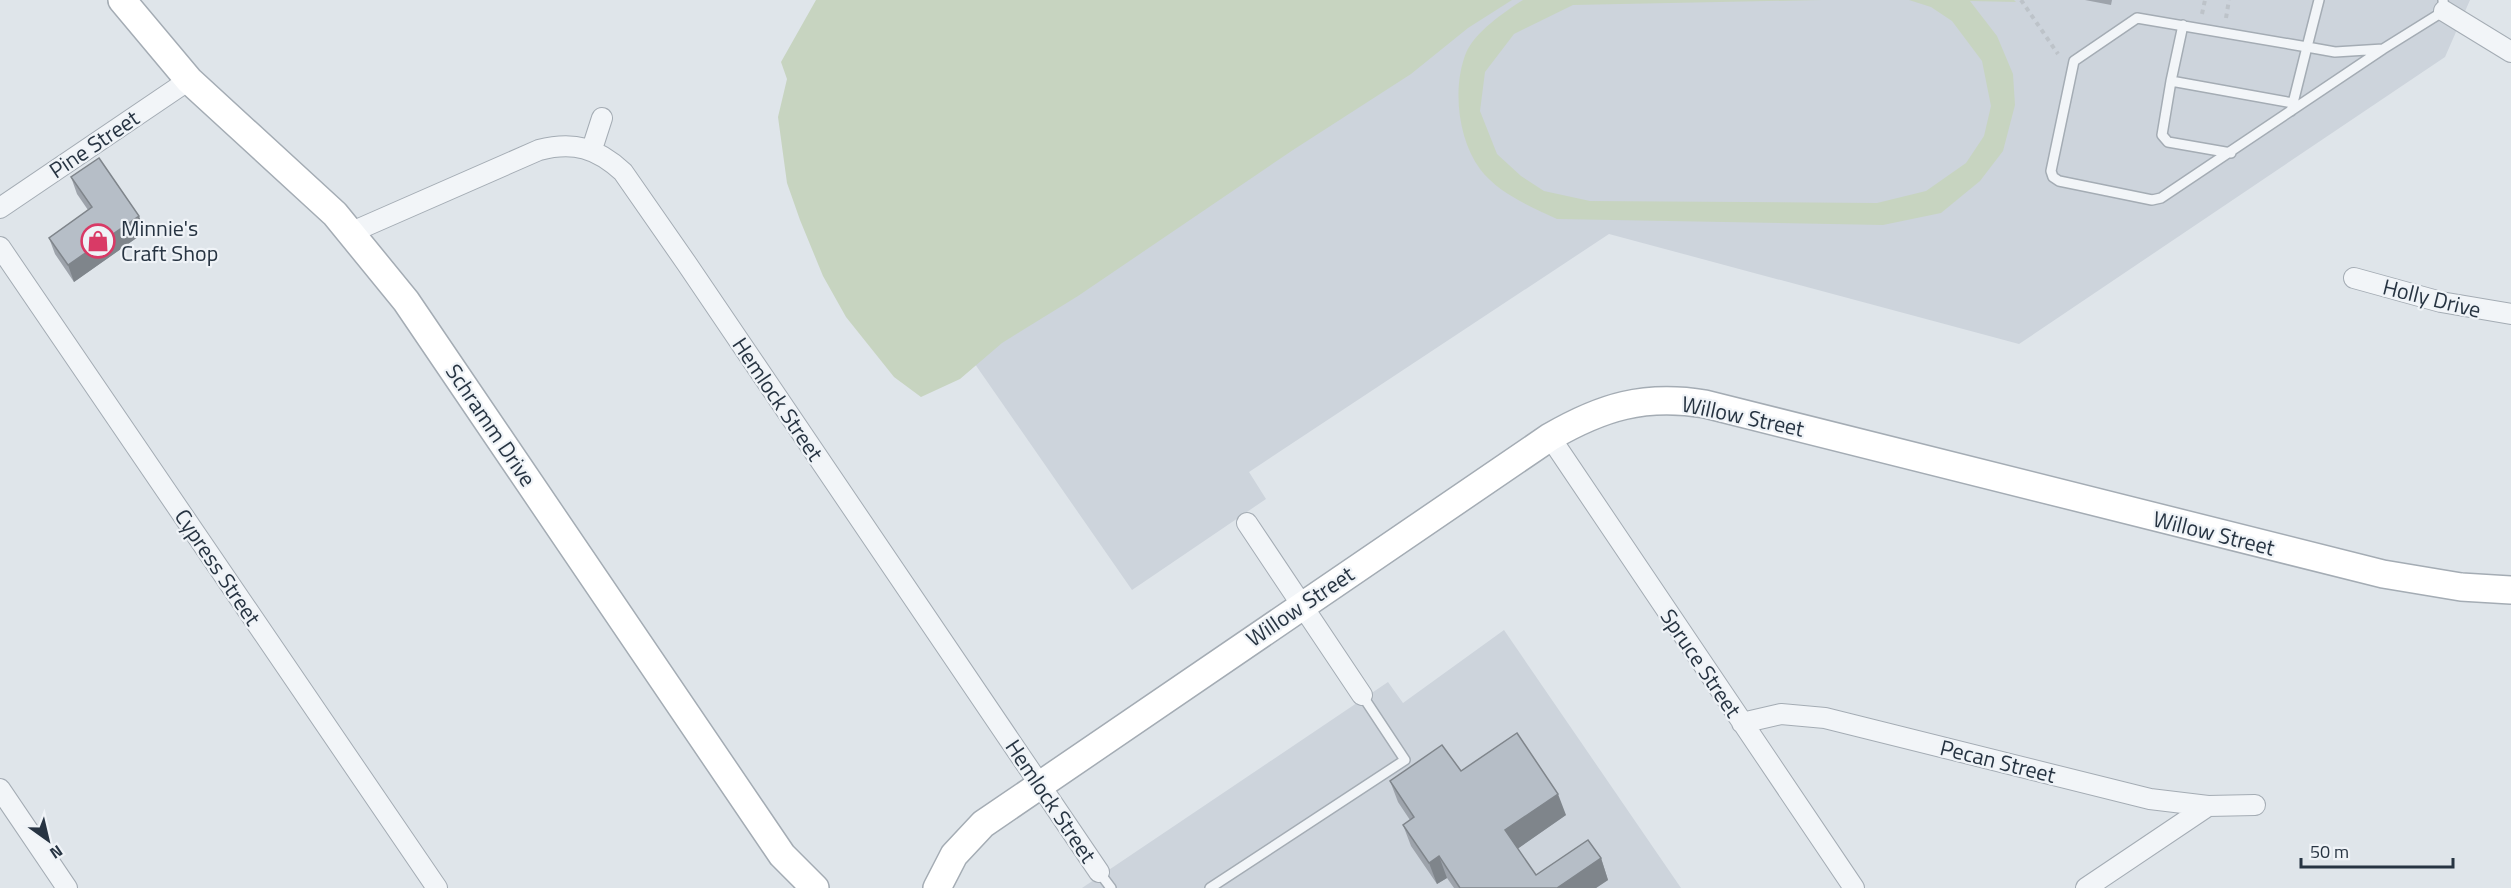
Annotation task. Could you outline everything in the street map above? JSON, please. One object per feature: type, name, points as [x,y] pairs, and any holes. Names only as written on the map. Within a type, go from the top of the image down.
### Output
[{"type":"street","name":"Schramm Drive","points":[[122,0],[189,80],[312,191],[352,232],[458,375],[782,855],[815,888]]},
{"type":"street","points":[[2443,5],[2511,52]]},
{"type":"street","name":"Pine Street","points":[[0,208],[189,80]]},
{"type":"street","points":[[352,232],[539,150],[555,146],[579,145],[592,149],[602,118]]},
{"type":"street","name":"Hemlock Street","points":[[592,149],[611,161],[635,191],[1099,872]]},
{"type":"street","name":"Cypress Street","points":[[0,247],[437,888]]},
{"type":"street","name":"Holly Drive","points":[[2354,278],[2441,302],[2511,314]]},
{"type":"street","name":"Willow Street","points":[[937,888],[962,843],[983,824],[1550,437],[1581,420],[1614,407],[1653,401],[1705,404],[2383,574],[2461,587],[2511,590]]},
{"type":"street","name":"Spruce Street","points":[[1550,437],[1854,888]]},
{"type":"street","points":[[1247,523],[1362,695]]},
{"type":"street","name":"Pecan Street","points":[[1742,723],[1781,714],[1825,718],[2150,799],[2208,806],[2255,805]]},
{"type":"street","points":[[0,789],[67,888]]},
{"type":"street","points":[[2086,888],[2208,806]]},
{"type":"lane","points":[[2292,107],[2319,0]]},
{"type":"lane","points":[[2384,49],[2335,52],[2144,18],[2131,20],[2074,61],[2051,171],[2053,177],[2059,181],[2152,200],[2169,194],[2231,153],[2292,107],[2384,49],[2443,5]]},
{"type":"lane","points":[[2183,25],[2170,81],[2162,135],[2168,142],[2231,153]]},
{"type":"lane","points":[[2170,81],[2292,107]]},
{"type":"lane","points":[[1210,888],[1405,760],[1362,695]]},
{"type":"lane","points":[[1099,872],[1111,888]]},
{"type":"path","points":[[2021,0],[2058,54]]},
{"type":"path","points":[[2202,14],[2205,0]]},
{"type":"path","points":[[2226,18],[2229,0]]},
{"type":"shaded area","points":[[1442,0],[2470,0],[2445,57],[2019,344],[1609,234],[1249,472],[1266,499],[1132,590],[952,331]]},
{"type":"shaded area","points":[[1504,630],[1681,888],[1082,888],[1388,682],[1403,703]]},
{"type":"green space","points":[[816,0],[1512,0],[1468,28],[1411,74],[1293,150],[1078,296],[1002,343],[960,379],[921,397],[894,377],[846,317],[823,276],[787,183],[778,117],[787,79],[781,62]]},
{"type":"green space","points":[[1523,0],[1822,0],[1573,5],[1514,34],[1485,72],[1480,111],[1497,154],[1521,176],[1544,191],[1590,201],[1877,203],[1926,191],[1966,163],[1984,136],[1991,106],[1982,61],[1952,21],[1931,7],[1909,0],[2014,0],[2016,2],[1970,1],[1997,36],[2013,74],[2015,105],[2003,151],[1980,181],[1941,213],[1883,225],[1557,219],[1516,198],[1496,186],[1488,178],[1473,157],[1459,113],[1459,82],[1470,45],[1491,23]]},
{"type":"building","points":[[99,158],[139,216],[68,265],[49,238],[92,207],[71,177]]},
{"type":"building","points":[[1517,733],[1558,794],[1505,830],[1536,875],[1588,840],[1601,858],[1557,888],[1460,888],[1439,856],[1429,863],[1403,825],[1414,817],[1390,781],[1442,745],[1461,771]]},
{"type":"place","name":"Minnie's Craft Shop","points":[[98,241]]}]
